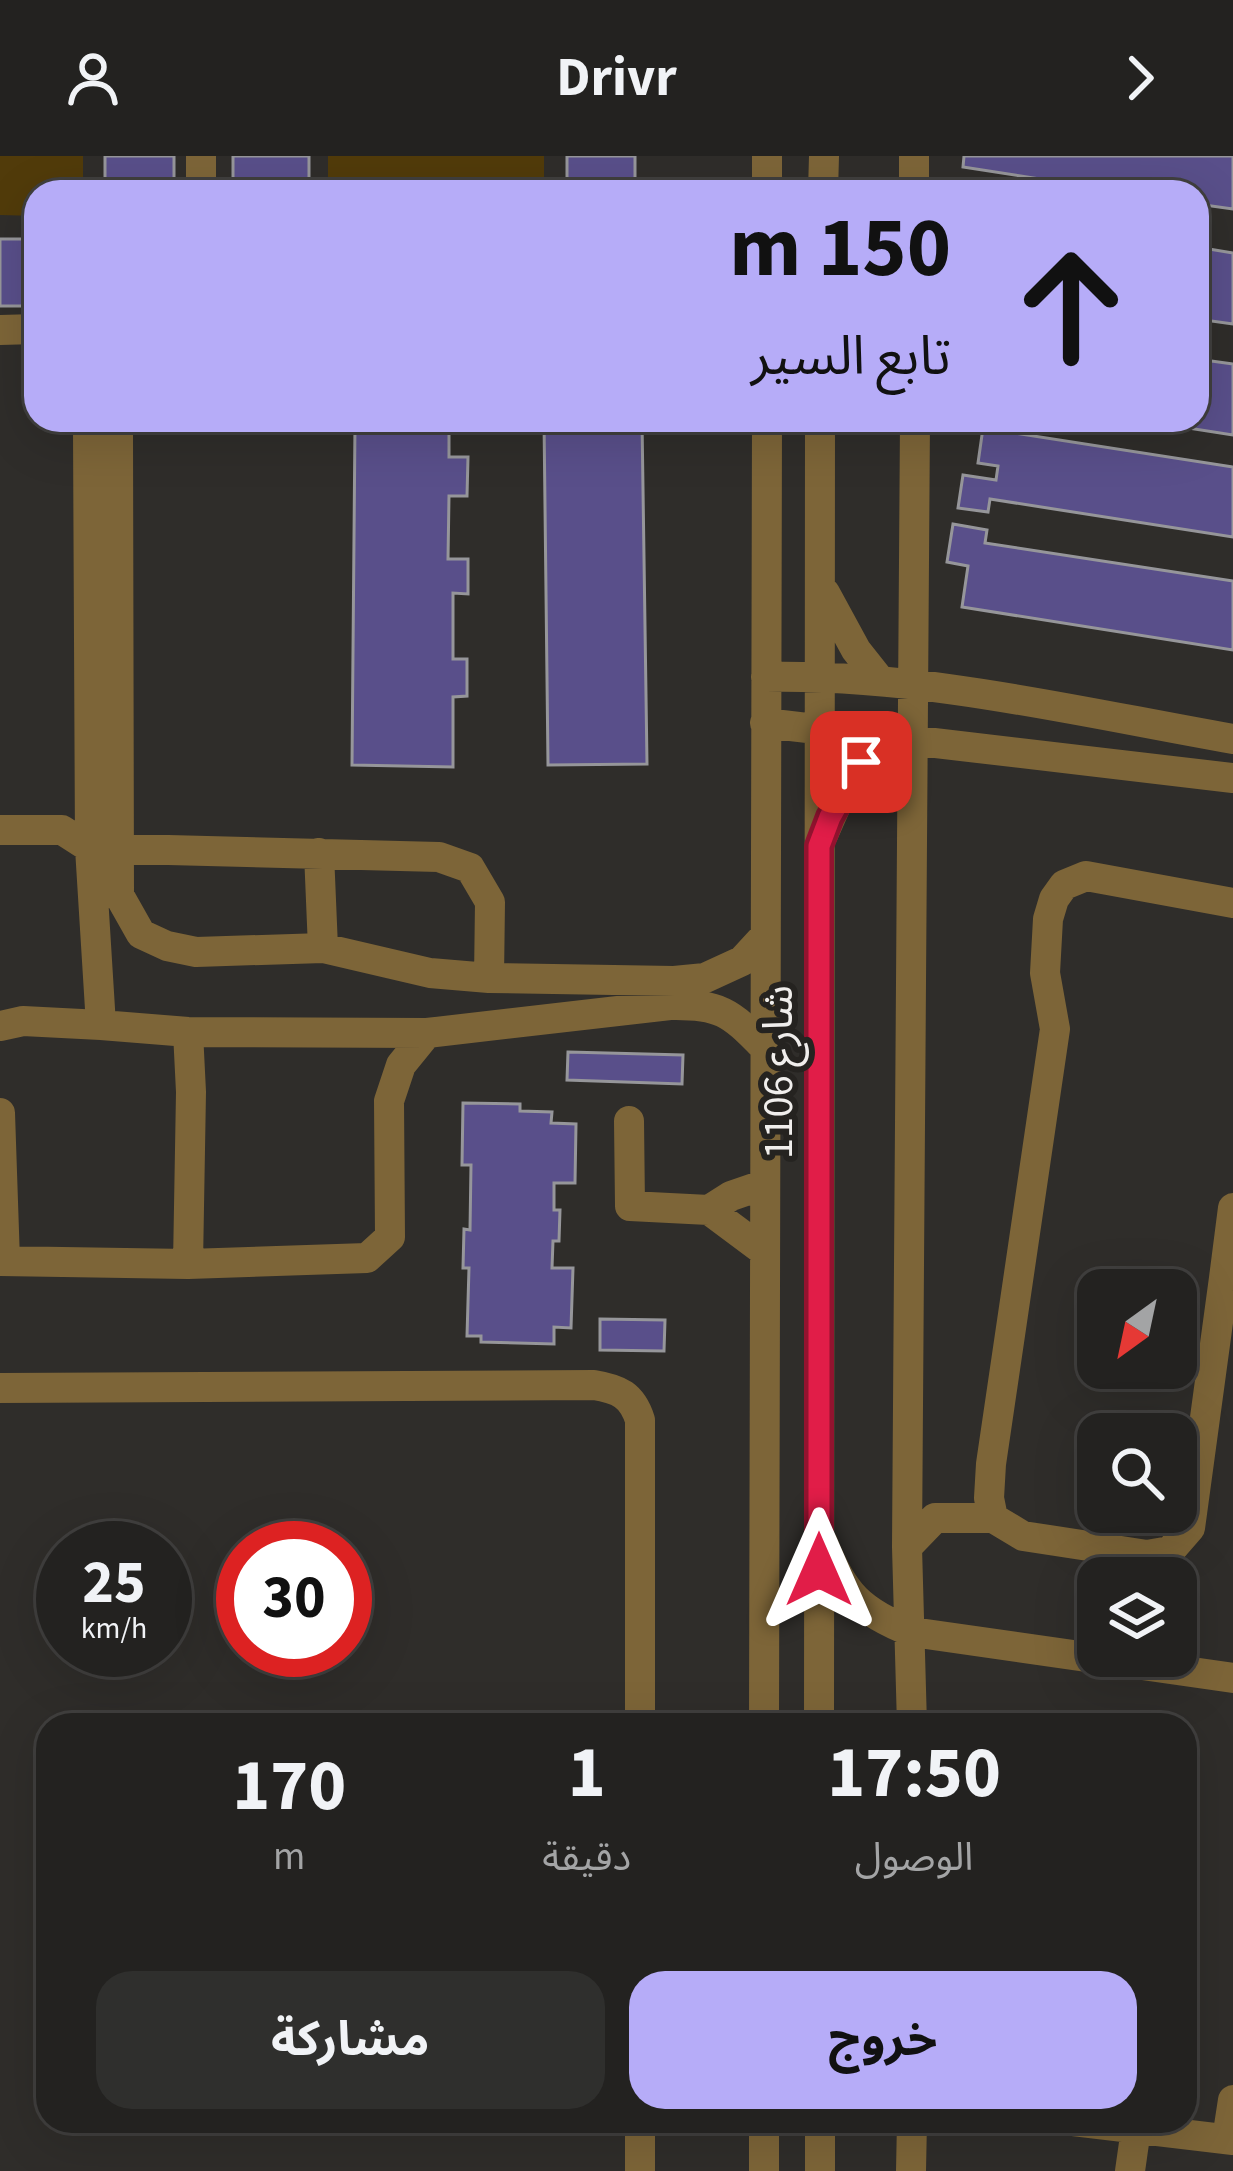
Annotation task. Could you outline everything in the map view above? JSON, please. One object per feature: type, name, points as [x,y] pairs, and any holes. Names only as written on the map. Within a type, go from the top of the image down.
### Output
[{"type":"street","points":[[101,1025],[103,432]]},
{"type":"street","name":"شارع 1106","points":[[764,1713],[767,432]]},
{"type":"street","name":"شارع 1106","points":[[819,1713],[820,432]]},
{"type":"street","points":[[912,1713],[907,1547],[915,432]]},
{"type":"street","points":[[821,586],[879,679]]},
{"type":"street","points":[[766,677],[879,679],[1233,739]]},
{"type":"street","points":[[765,722],[1233,778]]},
{"type":"street","points":[[819,846],[844,788],[880,737]]},
{"type":"street","points":[[0,830],[62,830],[104,848],[439,857],[470,868],[490,902],[489,978]]},
{"type":"street","points":[[104,848],[119,895],[141,934],[196,952],[323,948],[430,973],[674,982],[705,978],[742,961],[765,936]]},
{"type":"street","points":[[319,853],[323,948]]},
{"type":"street","points":[[993,1518],[989,1498],[992,1464],[1055,1029],[1044,948],[1054,898],[1064,885],[1086,876],[1233,903]]},
{"type":"street","points":[[0,1026],[23,1021],[188,1032],[428,1033],[705,1005],[732,1014],[764,1047]]},
{"type":"street","points":[[188,1032],[188,1264]]},
{"type":"street","points":[[0,1112],[2,1261],[188,1264],[367,1258],[390,1237],[389,1101],[401,1065],[428,1033]]},
{"type":"street","points":[[629,1121],[630,1206],[710,1210],[764,1251]]},
{"type":"street","points":[[710,1210],[731,1196],[763,1185]]},
{"type":"street","points":[[907,1547],[935,1518],[993,1518],[1023,1536],[1147,1556],[1170,1552],[1182,1540],[1190,1528],[1228,1275],[1233,1208]]},
{"type":"street","points":[[0,1388],[594,1385],[626,1395],[635,1403],[640,1420],[640,1713]]},
{"type":"street","points":[[819,1532],[833,1568],[853,1597],[873,1616],[911,1632],[1233,1678]]},
{"type":"street","points":[[1170,2133],[1230,2140],[1233,2100]]},
{"type":"street","points":[[640,2133],[640,2171]]},
{"type":"street","points":[[764,2133],[764,2171]]},
{"type":"street","points":[[820,2133],[820,2171]]},
{"type":"street","points":[[911,2171],[912,2133]]},
{"type":"street","points":[[1130,2171],[1135,2133]]},
{"type":"shaded area","points":[[0,156],[83,156],[83,180],[24,180],[24,216],[0,215]]},
{"type":"shaded area","points":[[328,156],[544,156],[544,180],[328,180]]},
{"type":"building","points":[[105,156],[174,156],[174,180],[105,180]]},
{"type":"building","points":[[233,156],[309,156],[309,180],[233,180]]},
{"type":"building","points":[[567,156],[635,156],[635,180],[567,180]]},
{"type":"building","points":[[964,156],[1233,156],[1233,209],[1209,206],[1209,180],[1046,180],[963,167]]},
{"type":"building","points":[[0,239],[24,239],[24,306],[0,306]]},
{"type":"building","points":[[1209,249],[1233,253],[1233,324],[1209,321]]},
{"type":"building","points":[[1209,361],[1233,364],[1233,435],[1209,431]]},
{"type":"building","points":[[355,432],[449,432],[449,457],[468,457],[467,496],[449,496],[448,559],[468,559],[468,594],[453,593],[453,659],[467,659],[467,696],[453,697],[453,767],[352,765]]},
{"type":"building","points":[[544,432],[642,432],[647,764],[548,765]]},
{"type":"building","points":[[982,432],[1009,432],[1233,467],[1233,537],[990,499],[988,512],[958,508],[963,475],[996,480],[998,466],[978,463]]},
{"type":"building","points":[[953,524],[987,530],[985,543],[1233,581],[1233,650],[962,607],[968,566],[947,562]]},
{"type":"building","points":[[568,1052],[683,1055],[682,1084],[567,1080]]},
{"type":"building","points":[[463,1103],[520,1104],[520,1111],[552,1112],[551,1123],[576,1124],[575,1183],[554,1183],[554,1210],[560,1210],[552,1268],[573,1268],[571,1328],[554,1327],[554,1344],[481,1342],[481,1336],[467,1336],[469,1268],[463,1268],[464,1229],[470,1230],[471,1165],[462,1165]]},
{"type":"building","points":[[600,1319],[665,1320],[664,1351],[600,1350]]},
{"type":"route","points":[[819,1570],[819,846],[861,762]]}]
